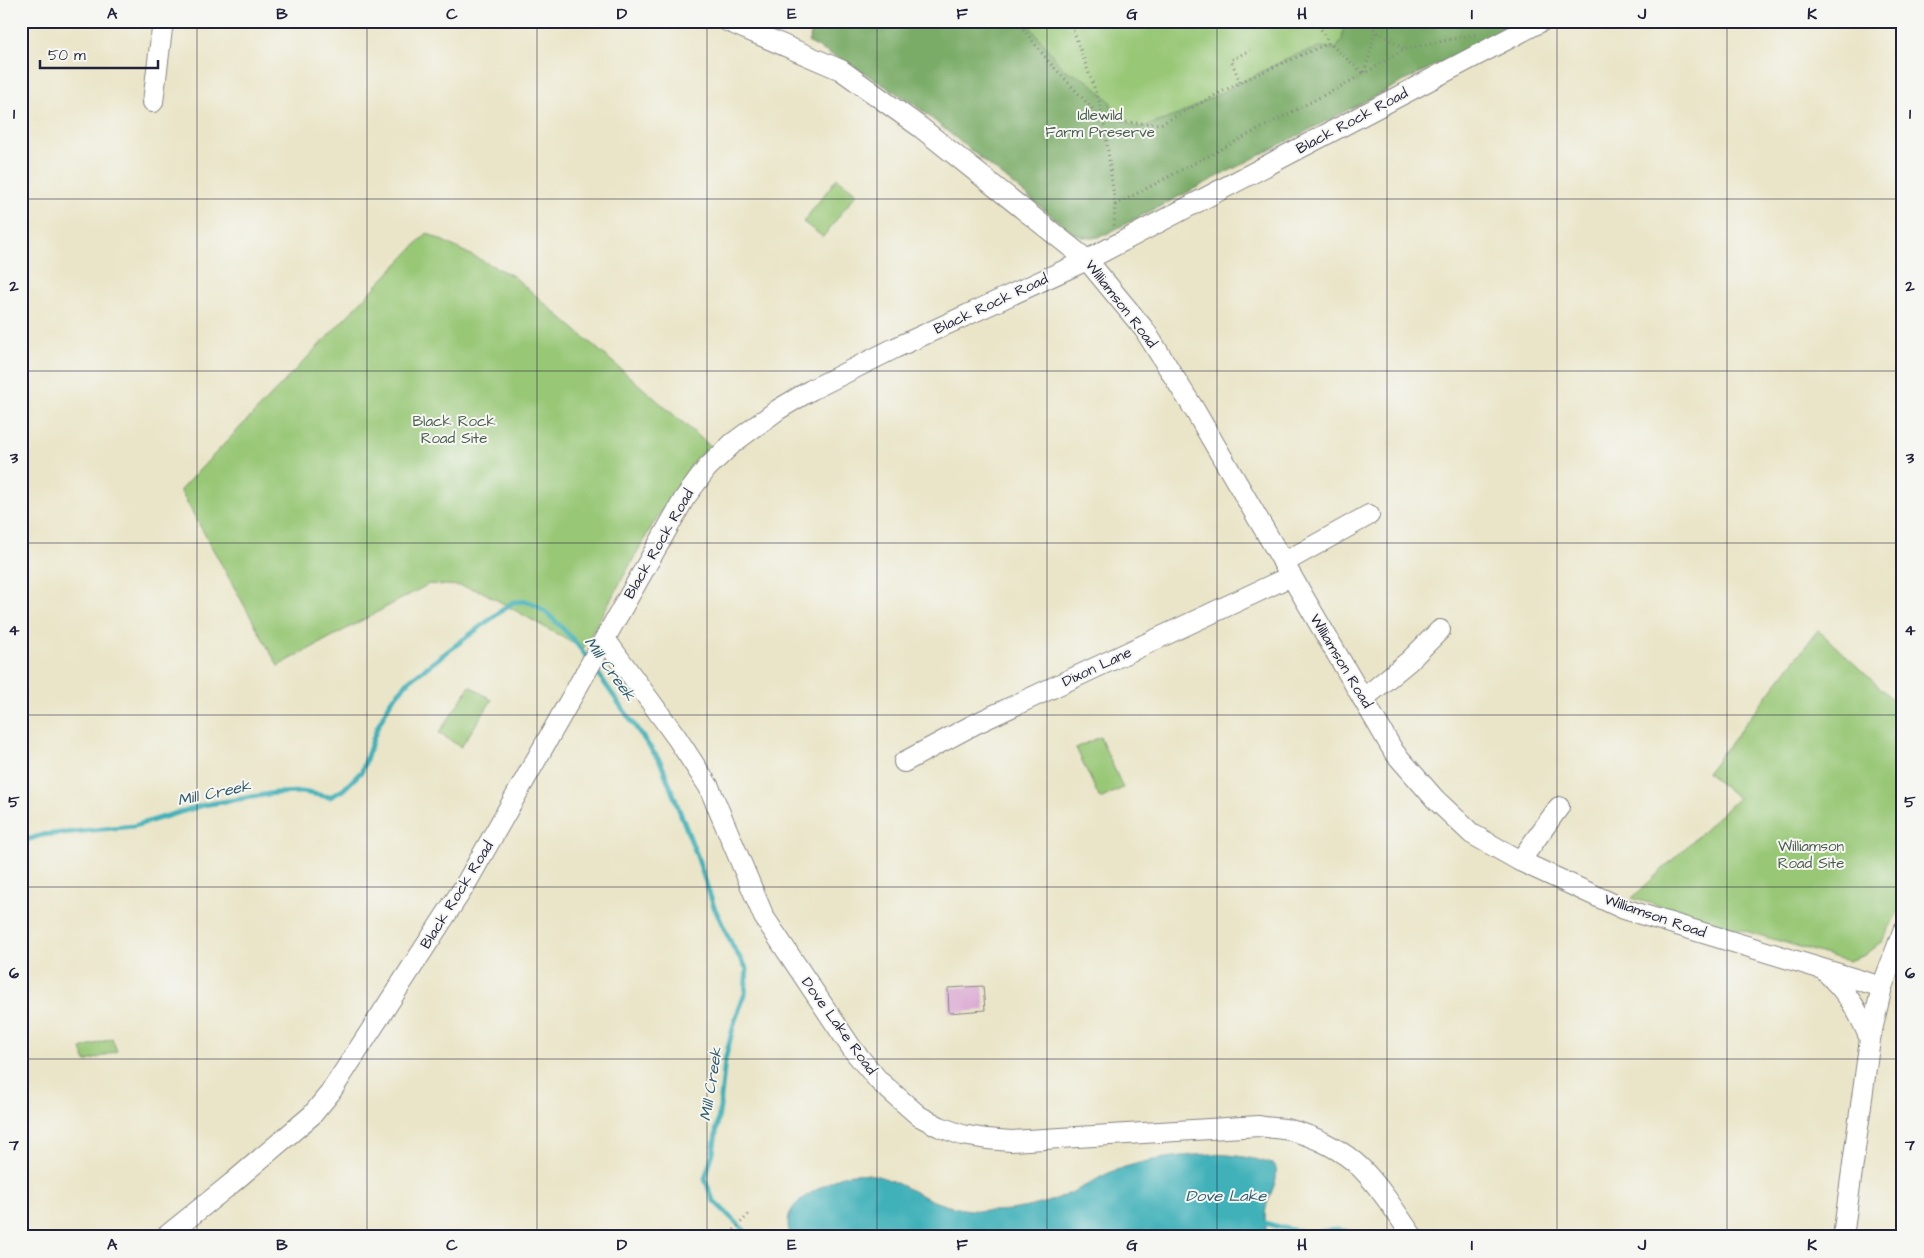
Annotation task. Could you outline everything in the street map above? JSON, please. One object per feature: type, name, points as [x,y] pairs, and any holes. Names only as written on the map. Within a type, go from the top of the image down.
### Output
[{"type":"street","points":[[153,102],[162,21]]},
{"type":"street","name":"Williamson Road","points":[[727,21],[841,70],[920,127],[1087,260],[1144,329],[1194,409],[1394,752],[1435,799],[1472,834],[1520,861],[1624,909],[1882,987]]},
{"type":"street","name":"Black Rock Road","points":[[164,1237],[232,1183],[312,1115],[330,1093],[464,887],[601,647],[666,527],[707,468],[733,443],[757,423],[811,390],[860,365],[1087,260],[1542,21]]},
{"type":"street","name":"Dixon Lane","points":[[904,762],[975,724],[1287,570],[1369,515]]},
{"type":"street","points":[[1363,699],[1410,661],[1440,630]]},
{"type":"street","name":"Dove Lake Road","points":[[601,647],[677,738],[709,787],[764,917],[819,1002],[853,1050],[879,1081],[918,1116],[962,1135],[1011,1141],[1259,1126],[1289,1130],[1310,1137],[1336,1150],[1361,1168],[1413,1237]]},
{"type":"street","points":[[1520,861],[1559,806]]},
{"type":"street","points":[[1843,1237],[1870,1039],[1882,987],[1903,931]]},
{"type":"street","points":[[1824,970],[1843,989],[1856,1008],[1870,1039]]},
{"type":"path","points":[[1017,21],[1049,62],[1104,121],[1161,124],[1240,82],[1329,43]]},
{"type":"path","points":[[1070,21],[1099,101],[1104,121],[1115,205],[1113,246]]},
{"type":"path","points":[[1316,21],[1329,43],[1364,74]]},
{"type":"path","points":[[1367,21],[1376,31],[1404,49]]},
{"type":"path","points":[[1364,74],[1376,31]]},
{"type":"path","points":[[1115,205],[1364,74],[1404,49],[1482,33]]},
{"type":"path","points":[[1240,82],[1231,60],[1250,50]]},
{"type":"path","points":[[727,1237],[749,1214]]},
{"type":"green space","name":"Idlewild Farm Preserve","points":[[817,21],[1504,21],[1104,235],[1092,238],[1073,233],[914,104],[855,67],[808,42]]},
{"type":"green space","name":"Idlewild Farm Preserve","points":[[817,21],[1026,21],[1063,69],[1088,81],[1110,101],[1114,116],[1135,127],[1144,127],[1178,115],[1292,56],[1321,47],[1336,49],[1342,40],[1344,24],[1342,21],[1504,21],[1508,28],[1104,235],[1092,238],[1073,233],[914,104],[855,67],[808,42]]},
{"type":"green space","points":[[837,178],[857,193],[823,237],[803,222]]},
{"type":"green space","name":"Black Rock Road Site","points":[[427,233],[513,276],[710,446],[694,461],[650,529],[583,649],[481,591],[461,586],[429,584],[278,666],[180,490]]},
{"type":"green space","name":"Williamson Road Site","points":[[1818,630],[1903,709],[1903,903],[1881,943],[1865,955],[1848,961],[1632,898],[1738,798],[1707,773]]},
{"type":"green space","points":[[470,686],[492,700],[461,747],[439,733]]},
{"type":"green space","points":[[1100,737],[1123,788],[1100,799],[1076,748]]},
{"type":"green space","points":[[112,1038],[117,1051],[86,1062],[81,1049]]},
{"type":"water","name":"Dove Lake","points":[[1214,1154],[1245,1157],[1275,1165],[1276,1180],[1265,1212],[1268,1237],[791,1237],[788,1227],[788,1219],[791,1212],[801,1200],[832,1181],[847,1175],[860,1173],[883,1178],[928,1199],[952,1207],[979,1211],[1003,1211],[1037,1205],[1059,1198],[1113,1171],[1138,1163]]},
{"type":"building","points":[[983,986],[985,1010],[949,1013],[948,988]]},
{"type":"waterway","name":"Mill Creek","points":[[21,842],[42,835],[134,826],[204,805],[275,793],[302,792],[330,797],[343,790],[362,771],[377,728],[391,701],[410,680],[513,602],[528,602],[543,610],[569,636],[588,659]]},
{"type":"waterway","name":"Mill Creek","points":[[594,668],[661,763],[697,856],[714,907],[733,947],[747,969],[745,994],[735,1020],[725,1060],[713,1152],[705,1179],[713,1200],[751,1237]]},
{"type":"waterway","points":[[1265,1223],[1302,1231],[1340,1230],[1352,1233],[1357,1237]]}]
